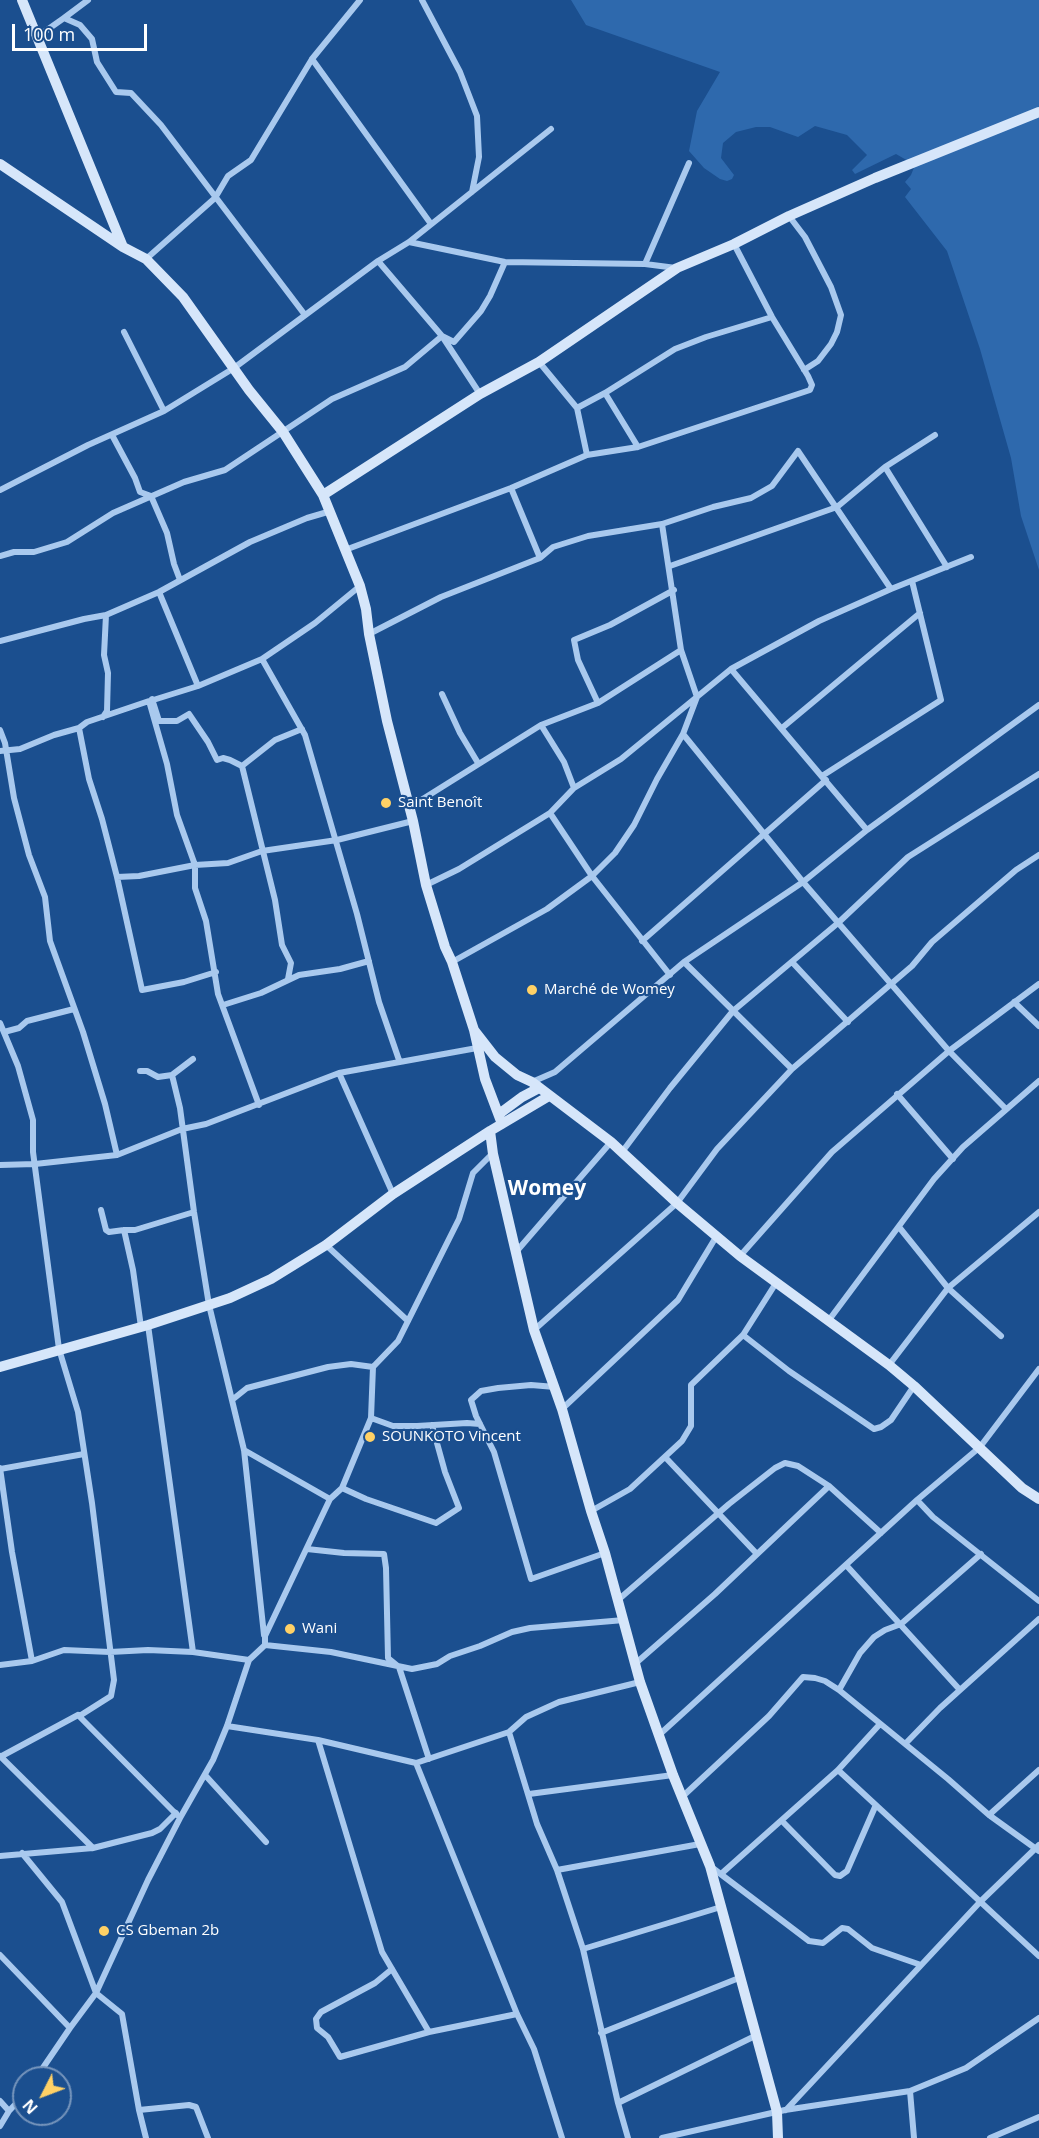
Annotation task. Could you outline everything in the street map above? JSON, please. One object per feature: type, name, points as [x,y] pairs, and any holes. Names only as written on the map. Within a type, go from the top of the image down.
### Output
[{"type":"main road","points":[[22,0],[123,247]]},
{"type":"main road","points":[[323,495],[480,394],[539,362],[677,268],[875,178],[1039,112]]},
{"type":"main road","points":[[0,164],[123,247],[146,259],[183,297],[283,432],[323,495],[360,586],[387,721],[410,807],[426,885],[474,1030],[485,1079],[500,1119]]},
{"type":"main road","points":[[474,1030],[495,1057],[517,1076],[536,1085],[610,1142],[716,1237],[776,1284],[889,1365],[1022,1488],[1039,1499]]},
{"type":"main road","points":[[0,1367],[209,1305],[271,1279],[326,1245],[393,1194],[490,1131],[522,1096],[536,1085]]},
{"type":"main road","points":[[500,1119],[549,1096]]},
{"type":"main road","points":[[490,1131],[493,1154],[534,1330],[562,1409],[640,1682],[673,1775],[710,1866],[739,1978],[781,2111],[778,2138]]},
{"type":"street","points":[[37,37],[88,0]]},
{"type":"street","points":[[146,259],[215,198],[228,176],[251,160],[312,58],[360,0]]},
{"type":"street","points":[[422,0],[460,72],[477,116],[479,157],[472,192]]},
{"type":"street","points":[[64,18],[80,25],[92,39],[97,62],[116,92],[131,93],[161,125],[305,315]]},
{"type":"street","points":[[312,58],[431,224]]},
{"type":"street","points":[[0,489],[165,411],[234,368],[378,261],[409,242],[551,129]]},
{"type":"street","points":[[645,264],[689,163]]},
{"type":"street","points":[[789,216],[805,237],[831,287],[840,315],[837,332],[831,344],[818,361],[804,370]]},
{"type":"street","points":[[409,242],[505,262],[645,264],[677,268]]},
{"type":"street","points":[[345,550],[511,488],[587,454],[638,447],[810,390],[812,385],[772,317],[734,244]]},
{"type":"street","points":[[378,261],[442,336],[480,394]]},
{"type":"street","points":[[442,336],[454,342],[481,311],[505,262]]},
{"type":"street","points":[[577,408],[675,349],[772,317]]},
{"type":"street","points":[[124,332],[165,411]]},
{"type":"street","points":[[0,556],[14,552],[34,552],[67,543],[112,513],[184,482],[225,470],[283,432],[297,420],[332,399],[405,367],[442,336]]},
{"type":"street","points":[[539,362],[577,408],[587,454]]},
{"type":"street","points":[[605,393],[638,447]]},
{"type":"street","points":[[112,435],[140,492],[151,496],[167,533],[180,580]]},
{"type":"street","points":[[670,566],[837,507],[885,467],[935,435]]},
{"type":"street","points":[[369,634],[441,597],[540,558],[553,547],[588,536],[662,524],[713,507],[751,498],[772,486],[798,451],[891,589]]},
{"type":"street","points":[[885,467],[947,567]]},
{"type":"street","points":[[511,488],[540,558]]},
{"type":"street","points":[[0,641],[106,615],[159,592],[249,542],[307,518],[331,511]]},
{"type":"street","points":[[452,962],[547,909],[592,876],[615,854],[634,825],[683,734],[697,697],[681,650],[674,590],[662,524]]},
{"type":"street","points":[[426,885],[459,869],[550,813],[574,788],[621,759],[731,669],[819,621],[971,557]]},
{"type":"street","points":[[642,941],[824,778],[941,700],[912,581]]},
{"type":"street","points":[[3,751],[20,749],[79,728],[87,722],[198,686],[262,659],[315,623],[360,586]]},
{"type":"street","points":[[598,703],[578,660],[574,640],[610,625],[674,590]]},
{"type":"street","points":[[159,592],[198,686]]},
{"type":"street","points":[[782,728],[920,613]]},
{"type":"street","points":[[103,717],[107,711],[108,673],[104,655],[106,615]]},
{"type":"street","points":[[410,807],[541,724],[598,703],[681,650]]},
{"type":"street","points":[[262,659],[305,735],[337,840],[379,1002],[399,1060]]},
{"type":"street","points":[[731,669],[867,830]]},
{"type":"street","points":[[442,694],[460,733],[478,763]]},
{"type":"street","points":[[150,700],[159,721],[177,721],[189,714],[217,760],[230,760],[242,766]]},
{"type":"street","points":[[150,700],[167,764],[177,815],[195,866],[195,888],[206,921],[218,994],[259,1104]]},
{"type":"street","points":[[536,1085],[555,1072],[684,962],[804,882],[867,830],[1039,705]]},
{"type":"street","points":[[541,724],[564,762],[574,788]]},
{"type":"street","points":[[79,728],[89,779],[117,877],[142,990],[184,982],[216,972]]},
{"type":"street","points":[[242,766],[275,740],[302,729]]},
{"type":"street","points":[[0,730],[3,751],[29,855],[45,897],[50,941],[83,1032],[105,1104],[117,1155]]},
{"type":"street","points":[[683,734],[804,882],[949,1051],[1006,1109]]},
{"type":"street","points":[[242,766],[275,900],[282,945],[291,963],[288,979]]},
{"type":"street","points":[[622,1152],[670,1088],[733,1011],[838,922],[908,857],[1039,774]]},
{"type":"street","points":[[550,813],[592,876],[670,975]]},
{"type":"street","points":[[117,877],[228,863],[262,851],[337,840],[413,821]]},
{"type":"street","points":[[534,1330],[677,1203],[717,1149],[792,1069],[922,956],[932,942],[1016,870],[1039,855]]},
{"type":"street","points":[[222,1005],[261,993],[288,979],[310,972],[340,969],[369,961]]},
{"type":"street","points":[[684,962],[792,1069]]},
{"type":"street","points":[[792,962],[848,1022]]},
{"type":"street","points":[[740,1256],[832,1152],[949,1051],[1039,984]]},
{"type":"street","points":[[1014,1002],[1039,1026]]},
{"type":"street","points":[[4,1032],[19,1028],[27,1021],[74,1009]]},
{"type":"street","points":[[0,1023],[18,1066],[33,1120],[35,1164],[59,1349],[78,1412],[114,1680],[111,1696],[81,1715],[0,1756],[93,1848]]},
{"type":"street","points":[[0,1165],[35,1164],[117,1155],[182,1129],[206,1124],[339,1073],[399,1060],[477,1048]]},
{"type":"street","points":[[141,1071],[158,1077],[172,1075],[192,1059]]},
{"type":"street","points":[[339,1073],[393,1194]]},
{"type":"street","points":[[44,2066],[96,1993],[178,1816],[205,1775],[228,1726],[249,1660],[265,1645],[244,1450],[209,1305],[180,1108],[172,1075]]},
{"type":"street","points":[[829,1320],[934,1179],[1006,1109],[1039,1081]]},
{"type":"street","points":[[897,1094],[953,1159]]},
{"type":"street","points":[[516,1252],[610,1142]]},
{"type":"street","points":[[265,1635],[330,1499],[342,1488],[371,1418],[373,1367],[398,1341],[459,1219],[473,1173],[493,1154]]},
{"type":"street","points":[[101,1210],[106,1230],[109,1232],[135,1230],[194,1212]]},
{"type":"street","points":[[889,1365],[948,1288],[1039,1212]]},
{"type":"street","points":[[899,1227],[948,1288],[1001,1336]]},
{"type":"street","points":[[124,1230],[144,1326],[193,1653]]},
{"type":"street","points":[[562,1409],[678,1300],[716,1237]]},
{"type":"street","points":[[326,1245],[408,1321]]},
{"type":"street","points":[[591,1511],[630,1489],[682,1441],[691,1426],[691,1385],[743,1335],[776,1284]]},
{"type":"street","points":[[743,1335],[789,1371],[874,1429],[891,1420],[914,1386]]},
{"type":"street","points":[[232,1400],[248,1388],[328,1366],[351,1364],[373,1367]]},
{"type":"street","points":[[659,1735],[917,1500],[980,1447],[1039,1370]]},
{"type":"street","points":[[555,1387],[531,1385],[481,1390],[471,1400],[494,1452],[531,1579],[605,1554]]},
{"type":"street","points":[[371,1418],[393,1426],[480,1424]]},
{"type":"street","points":[[342,1488],[366,1499],[436,1523],[459,1508],[445,1472],[432,1425]]},
{"type":"street","points":[[244,1450],[330,1499]]},
{"type":"street","points":[[32,1661],[12,1552],[0,1468],[84,1454]]},
{"type":"street","points":[[666,1458],[757,1554]]},
{"type":"street","points":[[618,1600],[775,1468],[785,1463],[798,1466],[829,1486],[881,1533]]},
{"type":"street","points":[[636,1663],[829,1486]]},
{"type":"street","points":[[917,1500],[933,1517],[1039,1601]]},
{"type":"street","points":[[307,1549],[384,1554],[387,1583],[388,1658],[399,1667],[429,1759]]},
{"type":"street","points":[[839,1690],[860,1653],[874,1637],[901,1624],[981,1554]]},
{"type":"street","points":[[846,1565],[960,1690]]},
{"type":"street","points":[[906,1743],[960,1690],[1039,1619]]},
{"type":"street","points":[[265,1645],[331,1652],[412,1669],[437,1664],[450,1656],[512,1632],[530,1628],[624,1620]]},
{"type":"street","points":[[0,1665],[32,1661],[64,1650],[110,1652],[148,1650],[249,1660]]},
{"type":"street","points":[[682,1797],[769,1716],[803,1677],[825,1681],[839,1690],[906,1743],[989,1815],[1037,1848],[981,1902],[781,2111]]},
{"type":"street","points":[[228,1726],[318,1740],[416,1763],[508,1732],[526,1717],[559,1702],[640,1682]]},
{"type":"street","points":[[78,1715],[178,1816]]},
{"type":"street","points":[[721,1874],[838,1770],[880,1724]]},
{"type":"street","points":[[508,1732],[537,1824],[557,1870],[583,1949],[601,2033],[628,2138]]},
{"type":"street","points":[[318,1740],[382,1952],[429,2032]]},
{"type":"street","points":[[416,1763],[517,2014],[534,2049],[562,2138]]},
{"type":"street","points":[[838,1770],[1039,1956]]},
{"type":"street","points":[[989,1815],[1039,1770]]},
{"type":"street","points":[[205,1775],[266,1842]]},
{"type":"street","points":[[529,1794],[673,1775]]},
{"type":"street","points":[[782,1821],[835,1875],[840,1876],[847,1871],[875,1806]]},
{"type":"street","points":[[0,1856],[93,1848],[152,1833],[178,1816]]},
{"type":"street","points":[[557,1870],[700,1844]]},
{"type":"street","points":[[22,1853],[62,1902],[96,1993],[122,2014],[146,2138]]},
{"type":"street","points":[[710,1866],[809,1941],[823,1943],[842,1928],[848,1929],[872,1947],[921,1965]]},
{"type":"street","points":[[583,1949],[721,1907]]},
{"type":"street","points":[[0,1955],[70,2028]]},
{"type":"street","points":[[392,1969],[375,1983],[321,2012],[316,2019],[317,2028],[328,2037],[340,2056],[429,2032],[517,2014]]},
{"type":"street","points":[[601,2033],[739,1978]]},
{"type":"street","points":[[662,2138],[781,2111],[910,2091],[966,2068],[1039,2018]]},
{"type":"street","points":[[618,2103],[756,2036]]},
{"type":"street","points":[[910,2091],[914,2138]]},
{"type":"street","points":[[0,2101],[9,2111]]},
{"type":"street","points":[[139,2110],[189,2105],[196,2107],[208,2138]]},
{"type":"street","points":[[0,2126],[12,2108]]},
{"type":"street","points":[[990,2138],[1039,2117]]},
{"type":"shaded area","points":[[571,0],[1039,0],[1039,570],[1021,516],[1011,458],[980,349],[947,251],[905,197],[911,189],[905,182],[915,165],[896,154],[855,174],[852,170],[867,155],[847,135],[815,126],[798,137],[770,127],[756,127],[736,132],[723,143],[721,158],[734,175],[727,181],[720,179],[704,168],[689,151],[697,111],[720,72],[586,25]]},
{"type":"place","name":"Saint Benoît","points":[[386,803]]},
{"type":"place","name":"Marché de Womey","points":[[532,990]]},
{"type":"place","name":"SOUNKOTO Vincent","points":[[370,1437]]},
{"type":"place","name":"Wani","points":[[290,1629]]},
{"type":"place","name":"CS Gbeman 2b","points":[[104,1931]]},
{"type":"district","name":"Womey","points":[[547,1189]]}]
